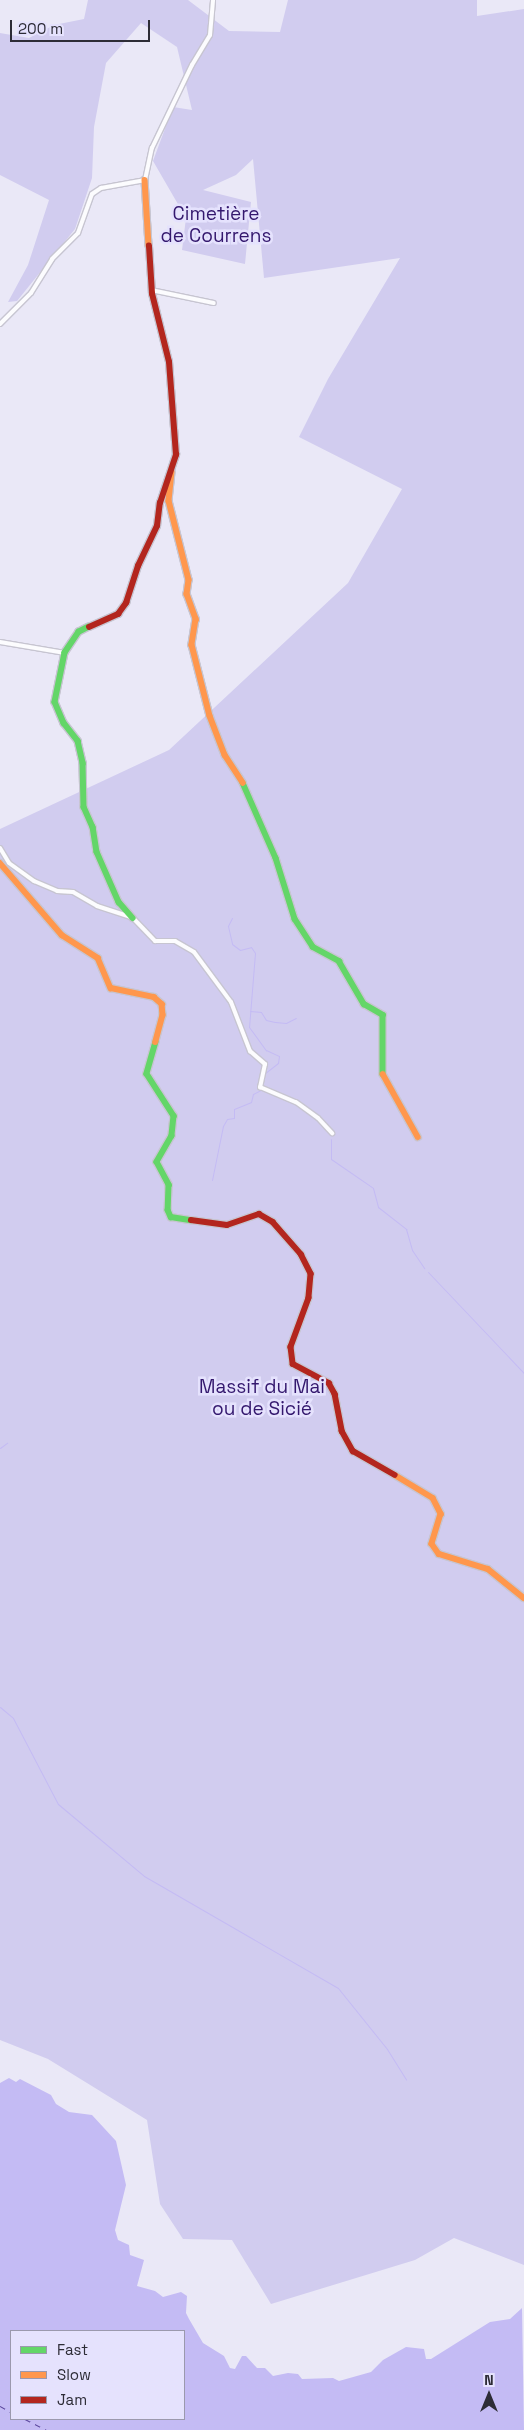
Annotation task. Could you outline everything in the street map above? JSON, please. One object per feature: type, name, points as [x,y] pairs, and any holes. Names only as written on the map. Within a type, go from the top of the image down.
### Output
[{"type":"street","points":[[213,0],[210,35],[192,65],[152,148],[145,180],[151,290],[170,369],[177,443],[172,467],[160,503],[156,526],[138,566],[123,610],[79,632],[65,653],[55,702],[64,723],[78,741],[83,763],[82,794],[102,863],[119,902],[155,941],[175,942],[200,958],[231,1002],[250,1051],[265,1064],[260,1087],[296,1102],[318,1118],[332,1133]]},
{"type":"street","points":[[0,324],[31,293],[52,259],[78,233],[92,194],[101,188],[145,180]]},
{"type":"street","points":[[151,290],[214,303]]},
{"type":"street","points":[[172,467],[169,501],[189,580],[187,594],[196,619],[192,645],[210,716],[225,755],[238,770],[276,858],[294,919],[313,947],[339,961],[364,1004],[383,1015],[382,1070],[386,1082],[415,1127],[418,1137]]},
{"type":"street","points":[[0,642],[65,653]]},
{"type":"street","points":[[0,848],[10,863],[34,881],[57,891],[74,892],[98,906],[133,918]]},
{"type":"street","points":[[0,863],[62,935],[98,958],[111,988],[154,997],[162,1004],[163,1015],[147,1074],[174,1116],[172,1136],[157,1162],[169,1186],[171,1217],[227,1226],[259,1214],[279,1228],[301,1254],[312,1279],[309,1298],[291,1347],[293,1364],[328,1382],[336,1394],[342,1431],[353,1451],[433,1498],[441,1514],[432,1544],[439,1554],[460,1563],[488,1569],[524,1598]]},
{"type":"green space","name":"Massif du Mai ou de Sicié","points":[[88,0],[188,0],[229,31],[280,32],[288,0],[477,0],[477,16],[524,9],[524,2265],[454,2238],[415,2260],[271,2304],[232,2240],[183,2239],[160,2204],[147,2120],[48,2059],[0,2040],[0,829],[169,750],[348,583],[402,489],[299,437],[328,379],[400,258],[264,278],[253,159],[236,175],[203,190],[251,202],[245,264],[182,250],[186,218],[153,161],[173,107],[192,110],[177,47],[141,23],[106,63],[94,127],[92,178],[75,229],[17,301],[8,302],[28,265],[49,200],[0,175],[0,33],[29,38],[54,25],[84,19]]},
{"type":"shaded area","points":[[9,2078],[16,2082],[20,2079],[51,2095],[56,2104],[69,2112],[92,2115],[116,2141],[126,2185],[115,2230],[118,2240],[129,2245],[130,2255],[144,2260],[137,2286],[155,2291],[163,2297],[181,2292],[187,2296],[186,2313],[203,2343],[224,2356],[230,2368],[235,2369],[242,2356],[246,2356],[257,2368],[265,2368],[273,2376],[288,2373],[298,2374],[302,2379],[333,2378],[339,2381],[371,2372],[383,2360],[406,2347],[424,2349],[426,2359],[431,2359],[490,2322],[510,2319],[522,2308],[524,2430],[0,2430],[0,2083]]},
{"type":"waterway","points":[[232,918],[228,926],[232,944],[240,950],[251,947],[255,953],[249,1027],[266,1050],[279,1056],[278,1063],[265,1073]]},
{"type":"waterway","points":[[250,1011],[261,1012],[266,1020],[275,1022],[286,1023],[296,1018]]},
{"type":"waterway","points":[[212,1180],[223,1126],[227,1119],[234,1118],[234,1109],[251,1102],[253,1094],[261,1090]]},
{"type":"waterway","points":[[331,1139],[331,1159],[373,1188],[378,1207],[406,1229],[412,1250],[424,1268]]},
{"type":"waterway","points":[[428,1272],[524,1373]]},
{"type":"waterway","points":[[0,1448],[7,1443]]},
{"type":"waterway","points":[[0,1707],[13,1718],[58,1804],[144,1876],[338,1988],[387,2049],[406,2079]]},
{"type":"ferry route","points":[[0,2406],[10,2411]]},
{"type":"ferry route","points":[[27,2420],[47,2430]]},
{"type":"traffic: fast","points":[[89,627],[79,632],[65,653],[55,702],[64,723],[78,741],[83,763],[84,807],[93,827],[97,852],[119,902],[133,918]]},
{"type":"traffic: fast","points":[[243,783],[276,858],[295,919],[313,947],[339,961],[364,1004],[383,1015],[383,1074]]},
{"type":"traffic: fast","points":[[156,1042],[147,1074],[174,1116],[172,1136],[157,1162],[169,1185],[168,1210],[171,1217],[191,1220]]},
{"type":"traffic: slow","points":[[145,180],[149,246]]},
{"type":"traffic: slow","points":[[172,472],[169,501],[189,580],[187,594],[196,619],[192,645],[210,716],[225,755],[243,783]]},
{"type":"traffic: slow","points":[[0,863],[62,935],[98,958],[111,988],[154,997],[162,1004],[163,1015],[156,1042]]},
{"type":"traffic: slow","points":[[383,1074],[418,1137]]},
{"type":"traffic: slow","points":[[395,1475],[433,1498],[441,1514],[432,1544],[439,1554],[488,1569],[524,1598]]},
{"type":"traffic: jam","points":[[89,627],[118,614],[126,603],[138,566],[157,526],[160,503],[176,455],[169,362],[152,294],[149,246]]},
{"type":"traffic: jam","points":[[191,1220],[227,1225],[259,1214],[273,1222],[301,1254],[311,1274],[309,1298],[291,1347],[293,1364],[329,1383],[335,1394],[342,1431],[353,1451],[395,1475]]},
{"type":"park label","name":"Cimetière de Courrens","points":[[216,225]]}]
